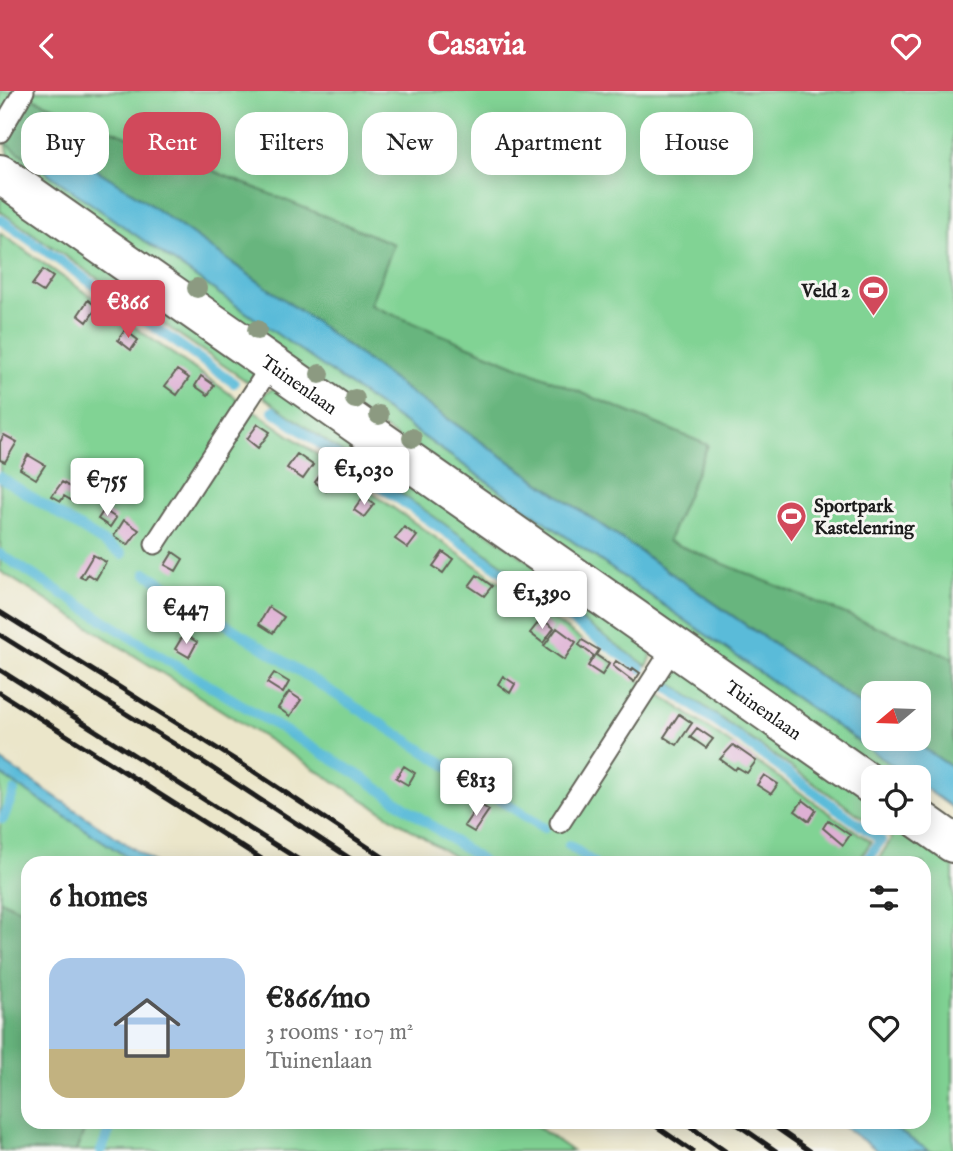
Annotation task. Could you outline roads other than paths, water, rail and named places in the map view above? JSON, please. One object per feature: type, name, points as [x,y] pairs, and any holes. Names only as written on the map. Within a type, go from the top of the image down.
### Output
[{"type":"street","name":"Tuinenlaan","points":[[0,174],[861,778]]},
{"type":"street","points":[[931,827],[953,843]]},
{"type":"lane","points":[[0,132],[24,91]]},
{"type":"lane","points":[[155,544],[272,364]]},
{"type":"lane","points":[[560,823],[675,646]]},
{"type":"water","points":[[50,175],[105,175],[129,190],[412,394],[861,705],[861,743]]},
{"type":"water","points":[[872,751],[928,751],[953,768],[953,808],[931,792],[931,765],[892,765]]},
{"type":"water","points":[[0,760],[144,856],[125,856],[0,774]]},
{"type":"water","points":[[847,1129],[896,1129],[929,1151],[878,1151]]},
{"type":"waterway","points":[[0,219],[234,383]]},
{"type":"waterway","points":[[273,411],[641,669]]},
{"type":"waterway","points":[[0,477],[122,554]]},
{"type":"waterway","points":[[0,554],[157,654],[365,779],[475,856]]},
{"type":"waterway","points":[[146,573],[544,828]]},
{"type":"waterway","points":[[667,687],[881,840],[870,856]]},
{"type":"waterway","points":[[3,819],[14,791]]},
{"type":"waterway","points":[[569,845],[584,856]]},
{"type":"waterway","points":[[101,1151],[110,1129]]},
{"type":"railway","points":[[0,612],[253,771],[381,856]]},
{"type":"railway","points":[[0,635],[197,758],[346,856]]},
{"type":"railway","points":[[0,670],[293,856]]},
{"type":"railway","points":[[0,693],[257,856]]},
{"type":"railway","points":[[660,1129],[692,1151]]},
{"type":"railway","points":[[694,1129],[725,1151]]},
{"type":"railway","points":[[744,1129],[776,1151]]},
{"type":"railway","points":[[778,1129],[810,1151]]},
{"type":"place","name":"Veld 2","points":[[873,317]]},
{"type":"place","name":"Sportpark Kastelenring","points":[[791,543]]}]
